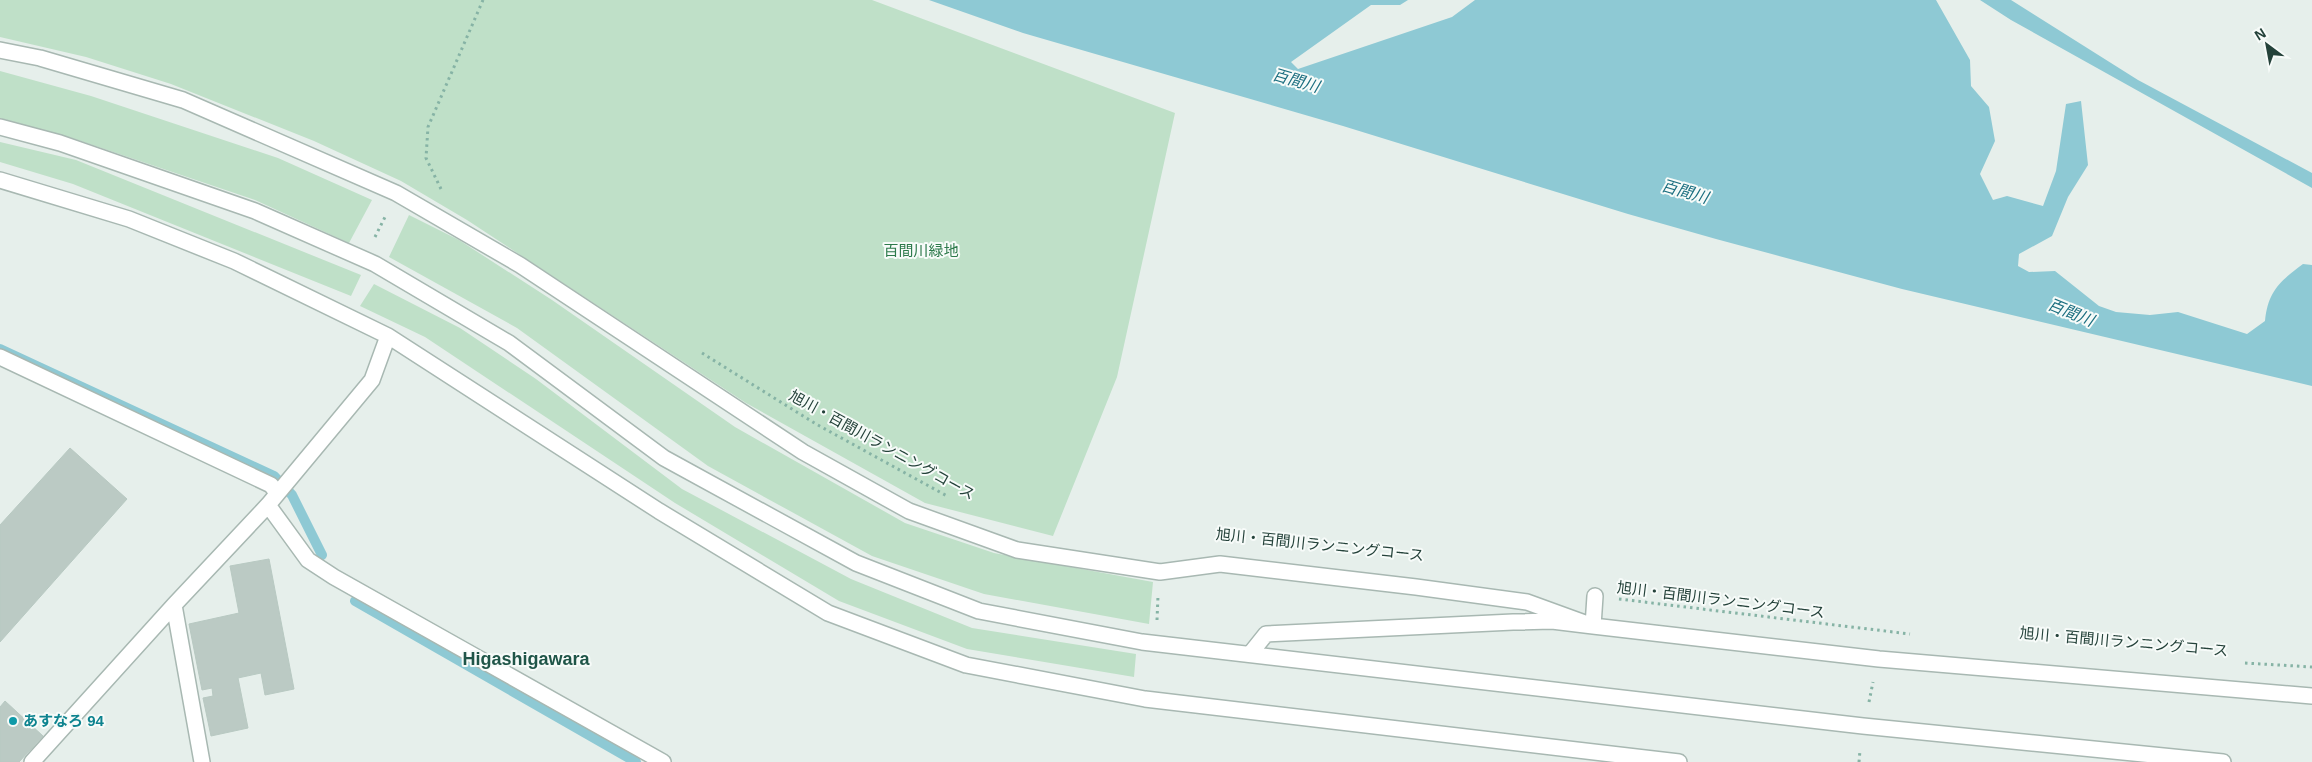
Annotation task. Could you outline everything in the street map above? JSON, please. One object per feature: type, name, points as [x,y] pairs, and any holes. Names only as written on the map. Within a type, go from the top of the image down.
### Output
[{"type":"street","points":[[0,50],[40,58],[183,100],[396,193],[520,265],[803,452],[909,511],[1008,547],[1160,572],[1220,564],[1416,587],[1527,602],[1593,626]]},
{"type":"street","points":[[0,127],[60,143],[255,211],[364,260],[508,343],[664,458],[856,563],[979,611],[1142,642],[1863,726],[2224,762]]},
{"type":"street","points":[[0,180],[130,219],[234,261],[388,336],[659,511],[828,613],[966,665],[1145,700],[1679,762]]},
{"type":"street","points":[[32,762],[174,605],[268,505],[372,380],[388,336]]},
{"type":"street","points":[[0,357],[271,485],[282,488]]},
{"type":"street","points":[[268,505],[308,560],[334,577],[663,762]]},
{"type":"street","points":[[1593,626],[1595,596]]},
{"type":"street","points":[[174,605],[202,762]]},
{"type":"street","points":[[1250,654],[1266,634],[1552,621],[1879,659],[2312,696]]},
{"type":"path","points":[[442,192],[426,158],[428,127],[483,0]]},
{"type":"path","points":[[364,260],[396,193]]},
{"type":"path","name":"旭川・百間川ランニングコース","points":[[701,352],[816,424],[956,501]]},
{"type":"path","name":"旭川・百間川ランニングコース","points":[[1595,596],[1917,635]]},
{"type":"path","name":"旭川・百間川ランニングコース","points":[[2244,663],[2312,667]]},
{"type":"green space","name":"百間川緑地","points":[[0,0],[872,0],[1175,113],[1117,377],[1053,536],[925,503],[746,403],[467,220],[401,181],[314,141],[171,84],[86,57],[0,37]]},
{"type":"green space","points":[[0,71],[91,96],[278,158],[372,200],[349,243],[255,200],[69,137],[0,118]]},
{"type":"green space","points":[[0,142],[76,160],[361,275],[351,296],[73,184],[0,162]]},
{"type":"green space","points":[[409,215],[459,240],[552,300],[735,427],[905,523],[994,553],[1153,582],[1149,624],[984,594],[872,556],[708,466],[517,328],[389,257]]},
{"type":"green space","points":[[374,284],[460,328],[536,379],[682,489],[851,579],[972,628],[1136,654],[1134,677],[967,649],[839,601],[675,503],[425,337],[360,306]]},
{"type":"water","name":"百間川","points":[[929,0],[1408,0],[1400,5],[1371,5],[1291,62],[1298,69],[1452,17],[1475,0],[1936,0],[1970,60],[1971,86],[1989,107],[1995,141],[1980,174],[1993,200],[2007,196],[2043,206],[2056,171],[2066,104],[2081,101],[2088,165],[2068,197],[2052,236],[2019,254],[2018,266],[2029,272],[2055,271],[2099,306],[2116,312],[2150,315],[2178,312],[2247,334],[2265,321],[2269,302],[2276,288],[2303,264],[2312,265],[2312,386],[1902,289],[1716,239],[1628,214],[1343,126],[1023,33]]},
{"type":"water","points":[[1980,0],[2011,0],[2138,80],[2312,173],[2312,188],[2011,20]]},
{"type":"building","points":[[70,448],[127,499],[0,642],[0,525]]},
{"type":"building","points":[[269,559],[294,689],[265,695],[261,673],[238,678],[248,728],[211,736],[203,698],[213,696],[212,688],[202,690],[189,624],[239,613],[230,566]]},
{"type":"building","name":"あすなろ 94","points":[[5,701],[43,736],[19,762],[0,762],[0,707]]},
{"type":"waterway","points":[[0,349],[274,476],[292,495],[322,555]]},
{"type":"waterway","points":[[355,601],[636,762]]},
{"type":"place","name":"あすなろ 94","points":[[13,721]]},
{"type":"district","name":"Higashigawara","points":[[526,659]]}]
